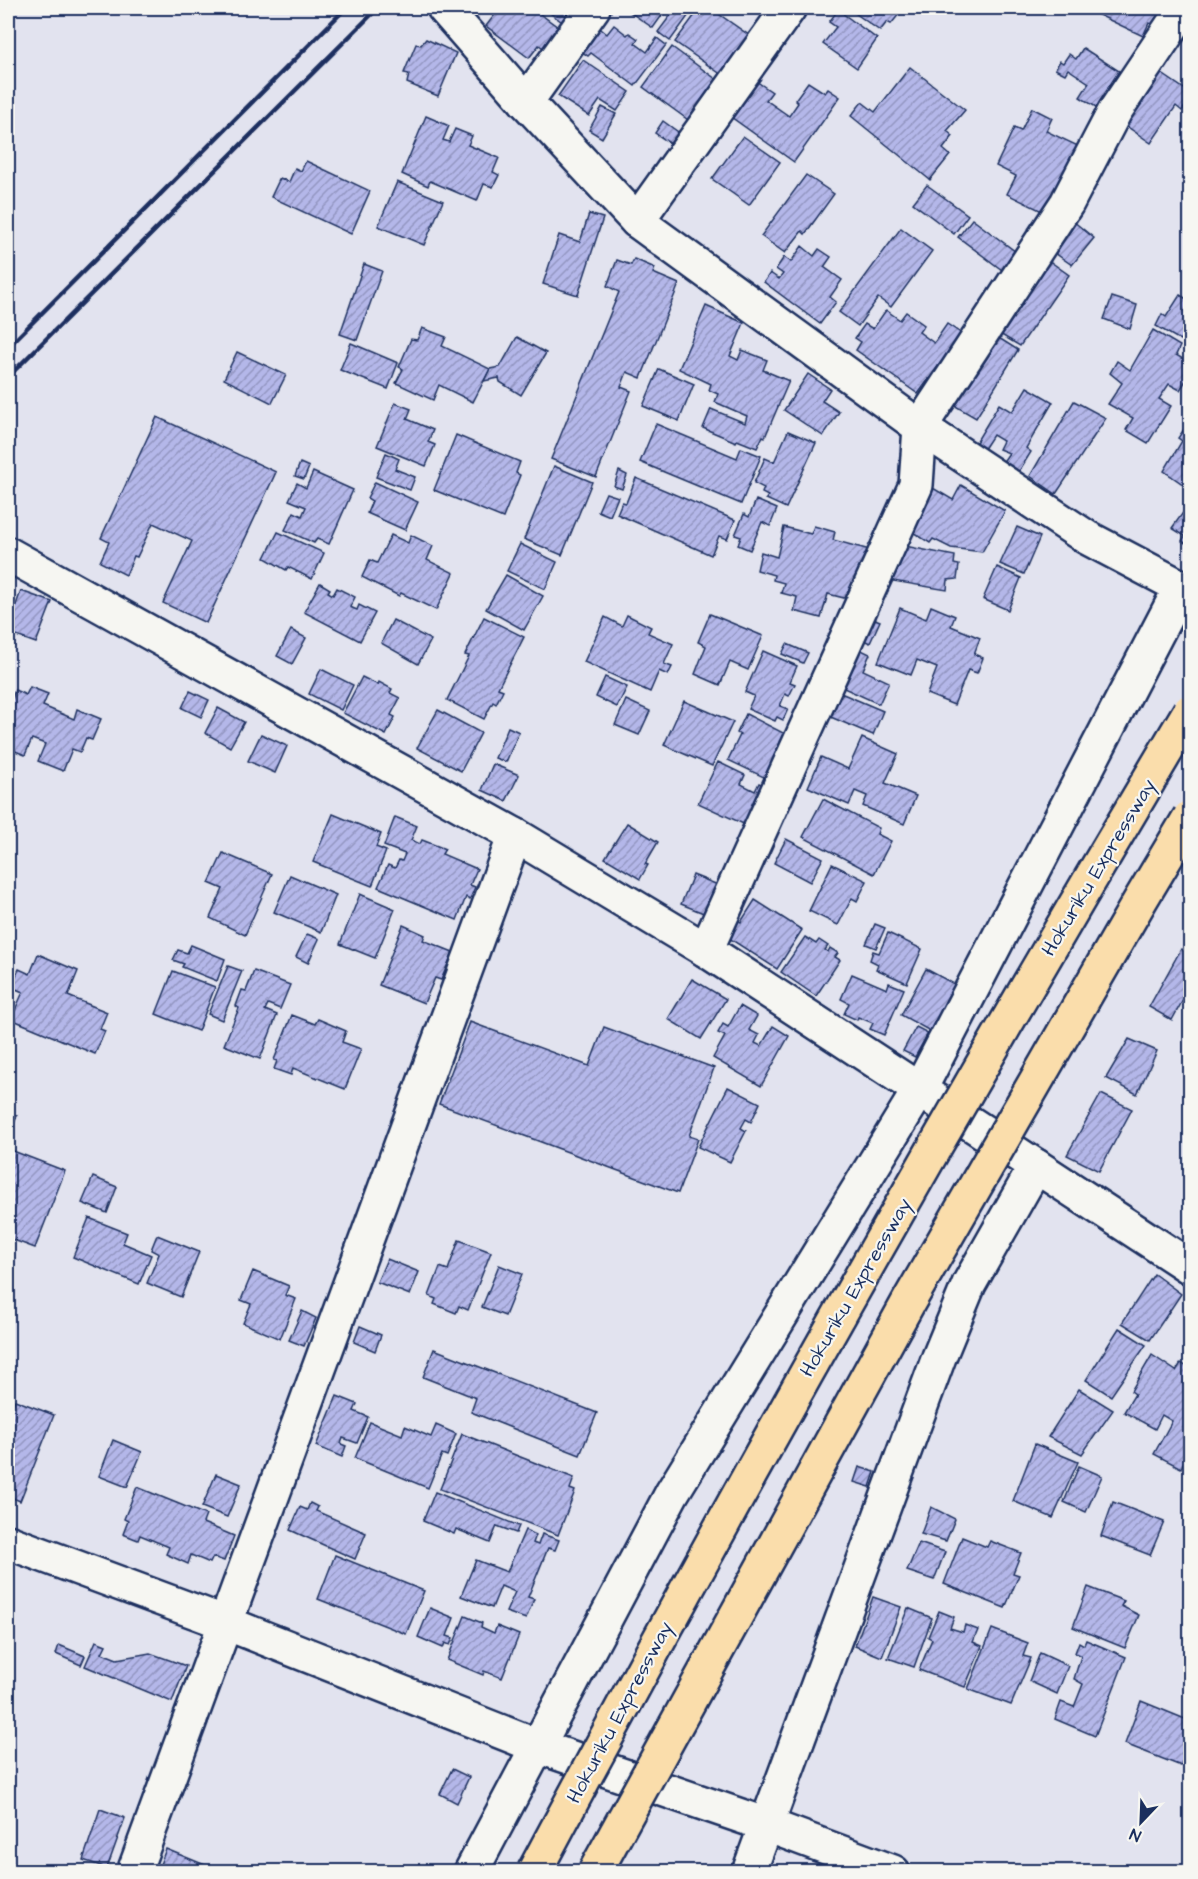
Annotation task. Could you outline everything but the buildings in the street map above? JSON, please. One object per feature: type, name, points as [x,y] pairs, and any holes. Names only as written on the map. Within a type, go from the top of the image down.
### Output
[{"type":"highway","name":"Hokuriku Expressway","points":[[534,1872],[655,1644],[865,1267],[1098,866],[1191,711]]},
{"type":"highway","points":[[595,1872],[909,1301],[1140,898],[1191,817]]},
{"type":"street","points":[[444,8],[526,102],[637,221],[920,427],[1086,537],[1186,591],[920,1089],[672,1493],[471,1872]]},
{"type":"street","points":[[526,102],[592,8]]},
{"type":"street","points":[[637,221],[789,8]]},
{"type":"street","points":[[706,950],[916,485],[920,427],[1067,203],[1115,111],[1184,8]]},
{"type":"street","points":[[8,554],[515,836],[706,950],[1191,1267]]},
{"type":"street","points":[[134,1872],[480,925],[515,836]]},
{"type":"street","points":[[749,1872],[939,1357],[969,1284],[1036,1166]]},
{"type":"street","points":[[8,1542],[226,1623],[537,1746],[766,1825],[893,1872]]},
{"type":"railway","points":[[8,347],[346,8]]},
{"type":"railway","points":[[8,377],[378,8]]}]
